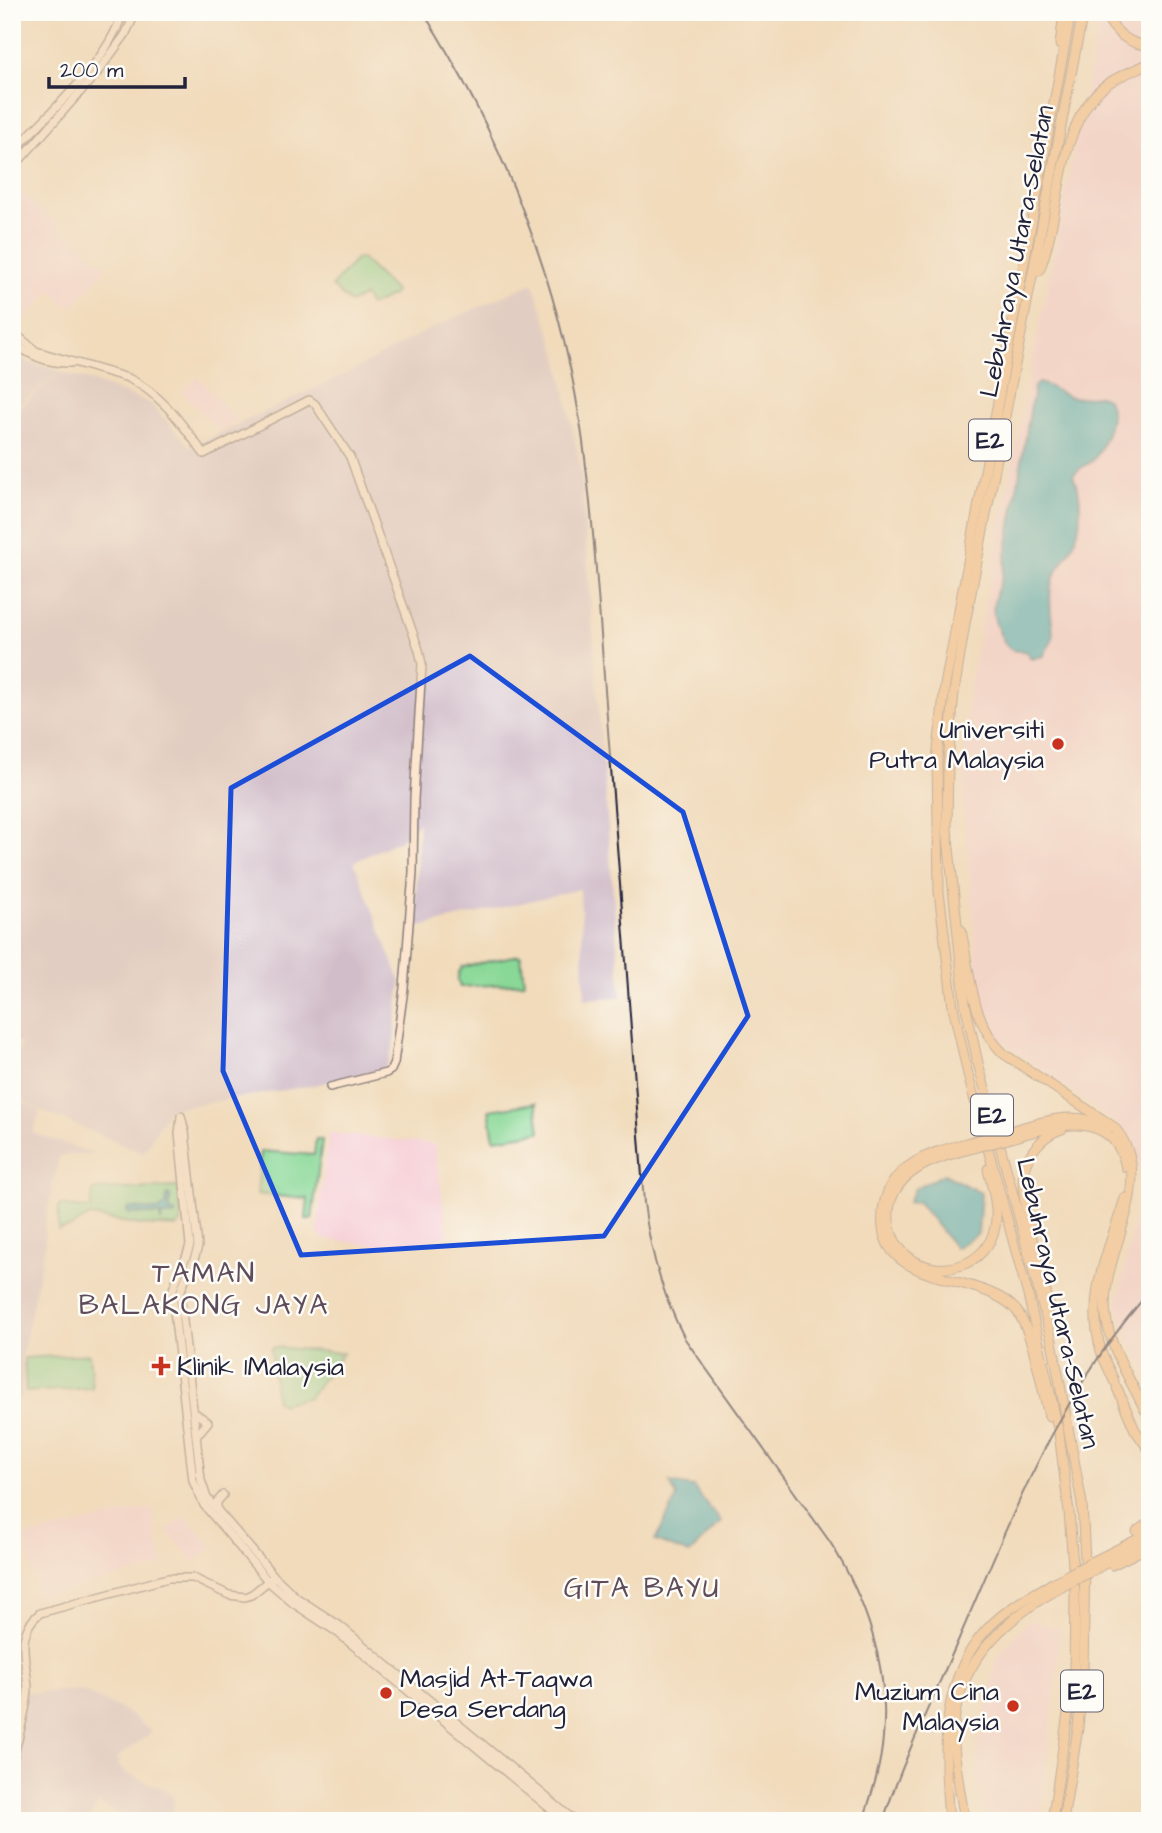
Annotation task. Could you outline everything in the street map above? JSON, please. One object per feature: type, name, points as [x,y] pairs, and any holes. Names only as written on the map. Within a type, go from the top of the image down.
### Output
[{"type":"highway","points":[[1052,120],[1064,12]]},
{"type":"highway","name":"Lebuhraya Utara–Selatan","points":[[1052,1821],[1074,1673],[1074,1574],[1069,1512],[1059,1433],[1024,1278],[969,1079],[953,1007],[939,892],[937,759],[947,671],[1071,12]]},
{"type":"highway","name":"Lebuhraya Utara–Selatan","points":[[1063,1821],[1078,1728],[1083,1673],[1085,1560],[1079,1481],[1052,1341],[978,1063],[965,1003],[951,884],[947,812],[954,692],[973,578],[1083,12]]},
{"type":"highway","points":[[1104,12],[1111,25],[1127,40],[1150,46]]},
{"type":"highway","points":[[1031,284],[1040,268],[1077,122],[1094,95],[1114,79],[1150,63]]},
{"type":"highway","points":[[951,884],[979,1019],[992,1043],[1003,1054],[1100,1116],[1114,1127],[1125,1143],[1132,1164],[1133,1181],[1129,1206],[1105,1286],[1106,1317],[1114,1347],[1147,1416]]},
{"type":"highway","points":[[969,1079],[968,1090],[995,1197],[995,1226],[986,1247],[966,1264],[940,1269],[920,1264],[904,1252],[891,1230],[889,1212],[894,1193],[907,1176],[928,1162],[973,1145]]},
{"type":"highway","points":[[1004,1137],[1059,1119],[1084,1118],[1104,1126],[1125,1143]]},
{"type":"highway","points":[[1059,1433],[1050,1420],[1024,1325],[1015,1309],[998,1296],[908,1265],[891,1247],[886,1236],[883,1224],[884,1201],[899,1175],[918,1159],[1061,1125],[1084,1125],[1100,1130],[1115,1143],[1127,1167],[1125,1197],[1097,1285],[1095,1317],[1101,1352],[1135,1430],[1150,1451]]},
{"type":"highway","points":[[1052,1341],[1054,1328],[1024,1190],[1024,1168],[1032,1152],[1044,1138],[1057,1130],[1084,1125]]},
{"type":"highway","points":[[1093,1567],[1150,1522]]},
{"type":"highway","points":[[1115,1551],[1126,1549],[1150,1530]]},
{"type":"highway","points":[[949,1821],[947,1727],[953,1692],[961,1669],[975,1644],[992,1624],[1016,1604],[1150,1537]]},
{"type":"highway","points":[[1093,1567],[1125,1560],[1150,1546]]},
{"type":"highway","points":[[965,1821],[954,1744],[958,1708],[969,1674],[977,1658],[998,1631],[1058,1585]]},
{"type":"street","points":[[12,153],[90,68],[105,48],[123,12]]},
{"type":"street","points":[[12,169],[97,73],[125,35],[136,12]]},
{"type":"street","points":[[12,332],[22,344],[21,349]]},
{"type":"street","points":[[12,332],[37,351],[141,384],[167,405],[205,454],[309,400],[315,404],[350,457],[420,657],[413,873],[404,988],[394,1063],[386,1073],[330,1087]]},
{"type":"street","points":[[12,341],[33,357],[61,364],[75,363]]},
{"type":"street","points":[[565,1821],[337,1632],[300,1609],[271,1579],[204,1505],[193,1481],[172,1293],[190,1245],[179,1133],[181,1116],[186,1132],[198,1237],[197,1253],[184,1277],[180,1294],[202,1489],[271,1579],[340,1626],[382,1659],[575,1821]]},
{"type":"street","points":[[194,1412],[208,1422],[197,1436]]},
{"type":"street","points":[[218,1511],[217,1502],[223,1495]]},
{"type":"street","points":[[12,1764],[28,1690],[23,1664],[23,1642],[29,1625],[40,1614],[168,1578],[192,1578],[238,1597],[251,1595],[271,1579]]},
{"type":"highlighted area","points":[[470,656],[683,812],[748,1016],[604,1236],[301,1255],[223,1071],[231,788]]},
{"type":"shaded area","name":"Universiti Putra Malaysia","points":[[1101,12],[1150,12],[1150,1375],[1128,1340],[1128,1327],[1120,1319],[1117,1304],[1138,1204],[1139,1159],[1125,1130],[996,1037],[981,1010],[963,799],[968,690]]},
{"type":"shaded area","points":[[12,184],[107,267],[71,309],[51,291],[19,327],[12,321]]},
{"type":"shaded area","points":[[533,283],[557,352],[580,465],[621,997],[585,999],[580,889],[415,928],[419,822],[400,840],[354,862],[401,983],[393,1048],[388,1063],[382,1070],[309,1086],[169,1109],[143,1153],[35,1108],[40,1112],[33,1133],[95,1154],[59,1156],[44,1228],[45,1245],[22,1356],[22,1397],[12,1399],[12,1098],[35,1107],[12,1094],[12,1067],[21,1044],[12,1039],[12,413],[60,372],[150,403],[190,447],[347,373],[432,328]]},
{"type":"shaded area","points":[[12,349],[29,362],[60,371],[12,410]]},
{"type":"shaded area","points":[[198,377],[237,420],[219,431],[182,392]]},
{"type":"shaded area","points":[[329,1133],[434,1144],[448,1235],[397,1248],[324,1239],[317,1232]]},
{"type":"shaded area","points":[[152,1508],[163,1566],[38,1597],[24,1537]]},
{"type":"shaded area","points":[[184,1515],[213,1547],[195,1562],[167,1531]]},
{"type":"shaded area","points":[[1029,1619],[1061,1630],[1040,1821],[984,1821],[976,1757],[997,1657]]},
{"type":"shaded area","points":[[12,1689],[30,1693],[80,1690],[125,1711],[152,1732],[116,1759],[120,1762],[118,1766],[128,1774],[164,1789],[174,1798],[173,1820],[128,1821],[99,1803],[87,1821],[12,1821]]},
{"type":"green space","points":[[361,258],[395,291],[393,295],[370,306],[364,296],[350,303],[332,286],[356,259]]},
{"type":"green space","points":[[521,956],[524,983],[460,987],[458,977],[462,967]]},
{"type":"green space","points":[[536,1103],[540,1132],[494,1139],[489,1110]]},
{"type":"green space","points":[[316,1139],[322,1140],[312,1219],[306,1219],[308,1199],[257,1194],[261,1151],[314,1155]]},
{"type":"green space","points":[[179,1187],[182,1220],[177,1227],[140,1225],[90,1216],[71,1227],[58,1230],[59,1205],[91,1209],[93,1190]]},
{"type":"green space","points":[[274,1347],[343,1353],[309,1397],[281,1404],[276,1401],[271,1349]]},
{"type":"green space","points":[[89,1354],[92,1388],[26,1392],[24,1358]]},
{"type":"water","points":[[1038,383],[1073,397],[1100,396],[1107,400],[1111,415],[1098,453],[1073,476],[1080,501],[1076,538],[1052,582],[1052,640],[1044,656],[1031,659],[1027,652],[1012,650],[1005,644],[997,627],[993,606],[1002,579],[1034,387]]},
{"type":"water","points":[[944,1174],[981,1193],[978,1234],[955,1248],[918,1202],[908,1203],[915,1188]]},
{"type":"water","points":[[167,1195],[170,1195],[170,1211],[175,1212],[175,1216],[162,1216],[161,1222],[160,1215],[128,1213],[127,1210],[131,1208],[159,1210],[166,1205]]},
{"type":"water","points":[[670,1483],[693,1487],[721,1522],[689,1554],[655,1541],[677,1497]]},
{"type":"railway","points":[[423,12],[479,112],[526,218],[545,273],[574,385],[583,442],[598,592],[644,1203],[654,1256],[664,1290],[685,1339],[830,1542],[854,1587],[873,1635],[883,1685],[883,1737],[873,1790],[863,1821]]},
{"type":"railway","points":[[883,1821],[900,1774],[1020,1498],[1090,1370],[1150,1291]]},
{"type":"place","name":"Universiti Putra Malaysia","points":[[1058,744]]},
{"type":"place","name":"Klinik 1Malaysia","points":[[161,1366]]},
{"type":"place","name":"Masjid At-Taqwa Desa Serdang","points":[[386,1693]]},
{"type":"place","name":"Muzium Cina Malaysia","points":[[1013,1706]]},
{"type":"district","name":"TAMAN BALAKONG JAYA","points":[[204,1288]]},
{"type":"district","name":"GITA BAYU","points":[[642,1587]]}]
